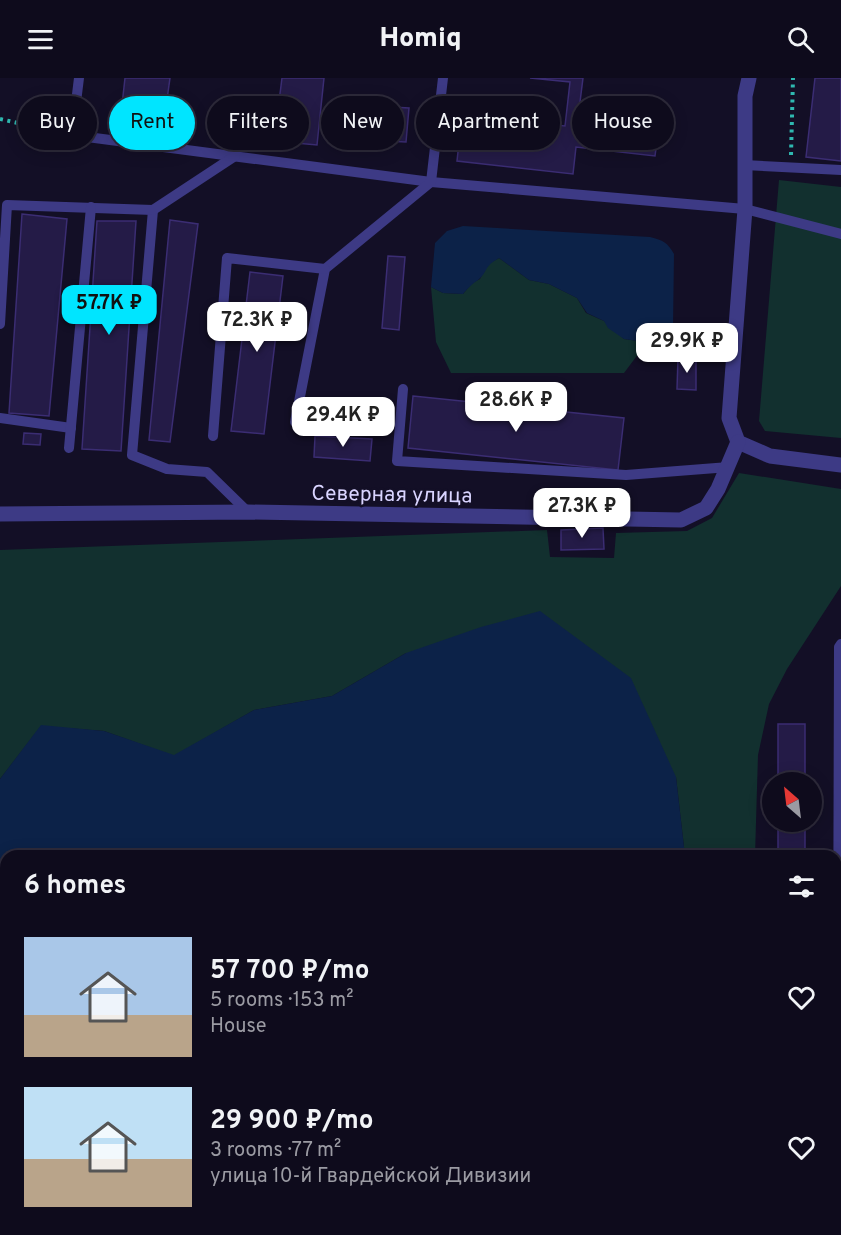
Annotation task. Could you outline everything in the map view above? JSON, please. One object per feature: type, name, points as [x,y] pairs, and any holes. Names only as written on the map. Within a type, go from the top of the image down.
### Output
[{"type":"street","points":[[749,78],[745,96],[745,209],[729,418],[738,442],[770,456],[841,465]]},
{"type":"street","name":"Северная улица","points":[[0,514],[248,512],[681,520],[706,508],[729,467],[738,442]]},
{"type":"lane","points":[[77,96],[79,78]]},
{"type":"lane","points":[[295,422],[325,269],[431,182],[443,78]]},
{"type":"lane","points":[[97,138],[431,182],[745,209],[841,234]]},
{"type":"lane","points":[[0,324],[7,205],[153,210],[235,156]]},
{"type":"lane","points":[[744,165],[841,170]]},
{"type":"lane","points":[[69,448],[91,207]]},
{"type":"lane","points":[[153,210],[132,456],[167,469],[207,472],[248,512]]},
{"type":"lane","points":[[213,436],[226,258],[325,269]]},
{"type":"lane","points":[[403,388],[397,461],[626,475],[729,467]]},
{"type":"lane","points":[[0,418],[71,428]]},
{"type":"lane","points":[[840,850],[839,647],[841,644]]},
{"type":"path","points":[[791,166],[792,78]]},
{"type":"path","points":[[0,120],[18,124]]},
{"type":"green space","points":[[779,180],[841,187],[841,438],[765,431],[759,421]]},
{"type":"green space","points":[[499,258],[529,280],[549,284],[577,298],[586,313],[604,321],[624,339],[638,341],[639,353],[624,373],[451,373],[436,342],[431,287],[443,293],[463,294],[472,283],[480,279],[488,264]]},
{"type":"green space","points":[[739,473],[841,489],[841,586],[787,669],[769,704],[758,755],[755,850],[684,850],[676,777],[406,653],[332,696],[254,710],[174,756],[104,731],[41,726],[0,779],[0,550],[547,530],[550,557],[614,558],[616,533],[687,531],[712,518]]},
{"type":"water","points":[[463,226],[650,237],[662,241],[674,254],[673,327],[659,329],[638,341],[624,339],[608,328],[604,321],[587,313],[577,298],[549,284],[529,280],[499,258],[490,264],[481,277],[463,294],[443,293],[431,287],[435,243],[447,231]]},
{"type":"water","points":[[540,611],[631,678],[676,777],[684,850],[0,850],[0,779],[41,725],[104,731],[174,755],[254,710],[332,696],[406,653],[481,627]]},
{"type":"building","points":[[125,78],[170,78],[167,96],[123,96]]},
{"type":"building","points":[[282,78],[324,78],[317,145],[309,144],[309,96],[280,96]]},
{"type":"building","points":[[530,78],[583,78],[581,96],[572,96],[572,150],[576,150],[573,174],[457,161],[458,150],[560,150],[560,125],[565,126],[570,82]]},
{"type":"building","points":[[815,78],[841,78],[841,161],[806,157]]},
{"type":"building","points":[[404,108],[409,108],[406,142],[404,142]]},
{"type":"building","points":[[602,150],[656,150],[655,156]]},
{"type":"building","points":[[22,214],[67,219],[49,416],[9,413]]},
{"type":"building","points":[[170,220],[198,224],[170,442],[149,440]]},
{"type":"building","points":[[97,221],[136,221],[121,451],[82,449]]},
{"type":"building","points":[[388,256],[405,257],[399,330],[382,328]]},
{"type":"building","points":[[250,272],[283,276],[264,434],[231,431]]},
{"type":"building","points":[[678,358],[696,358],[696,390],[677,389]]},
{"type":"building","points":[[413,396],[624,418],[618,470],[408,448]]},
{"type":"building","points":[[24,433],[41,434],[40,445],[23,444]]},
{"type":"building","points":[[315,436],[372,439],[370,461],[314,457]]},
{"type":"building","points":[[603,528],[604,549],[561,550],[561,530]]},
{"type":"building","points":[[778,724],[805,724],[805,772],[778,772]]},
{"type":"building","points":[[778,832],[805,832],[805,850],[778,850]]}]
